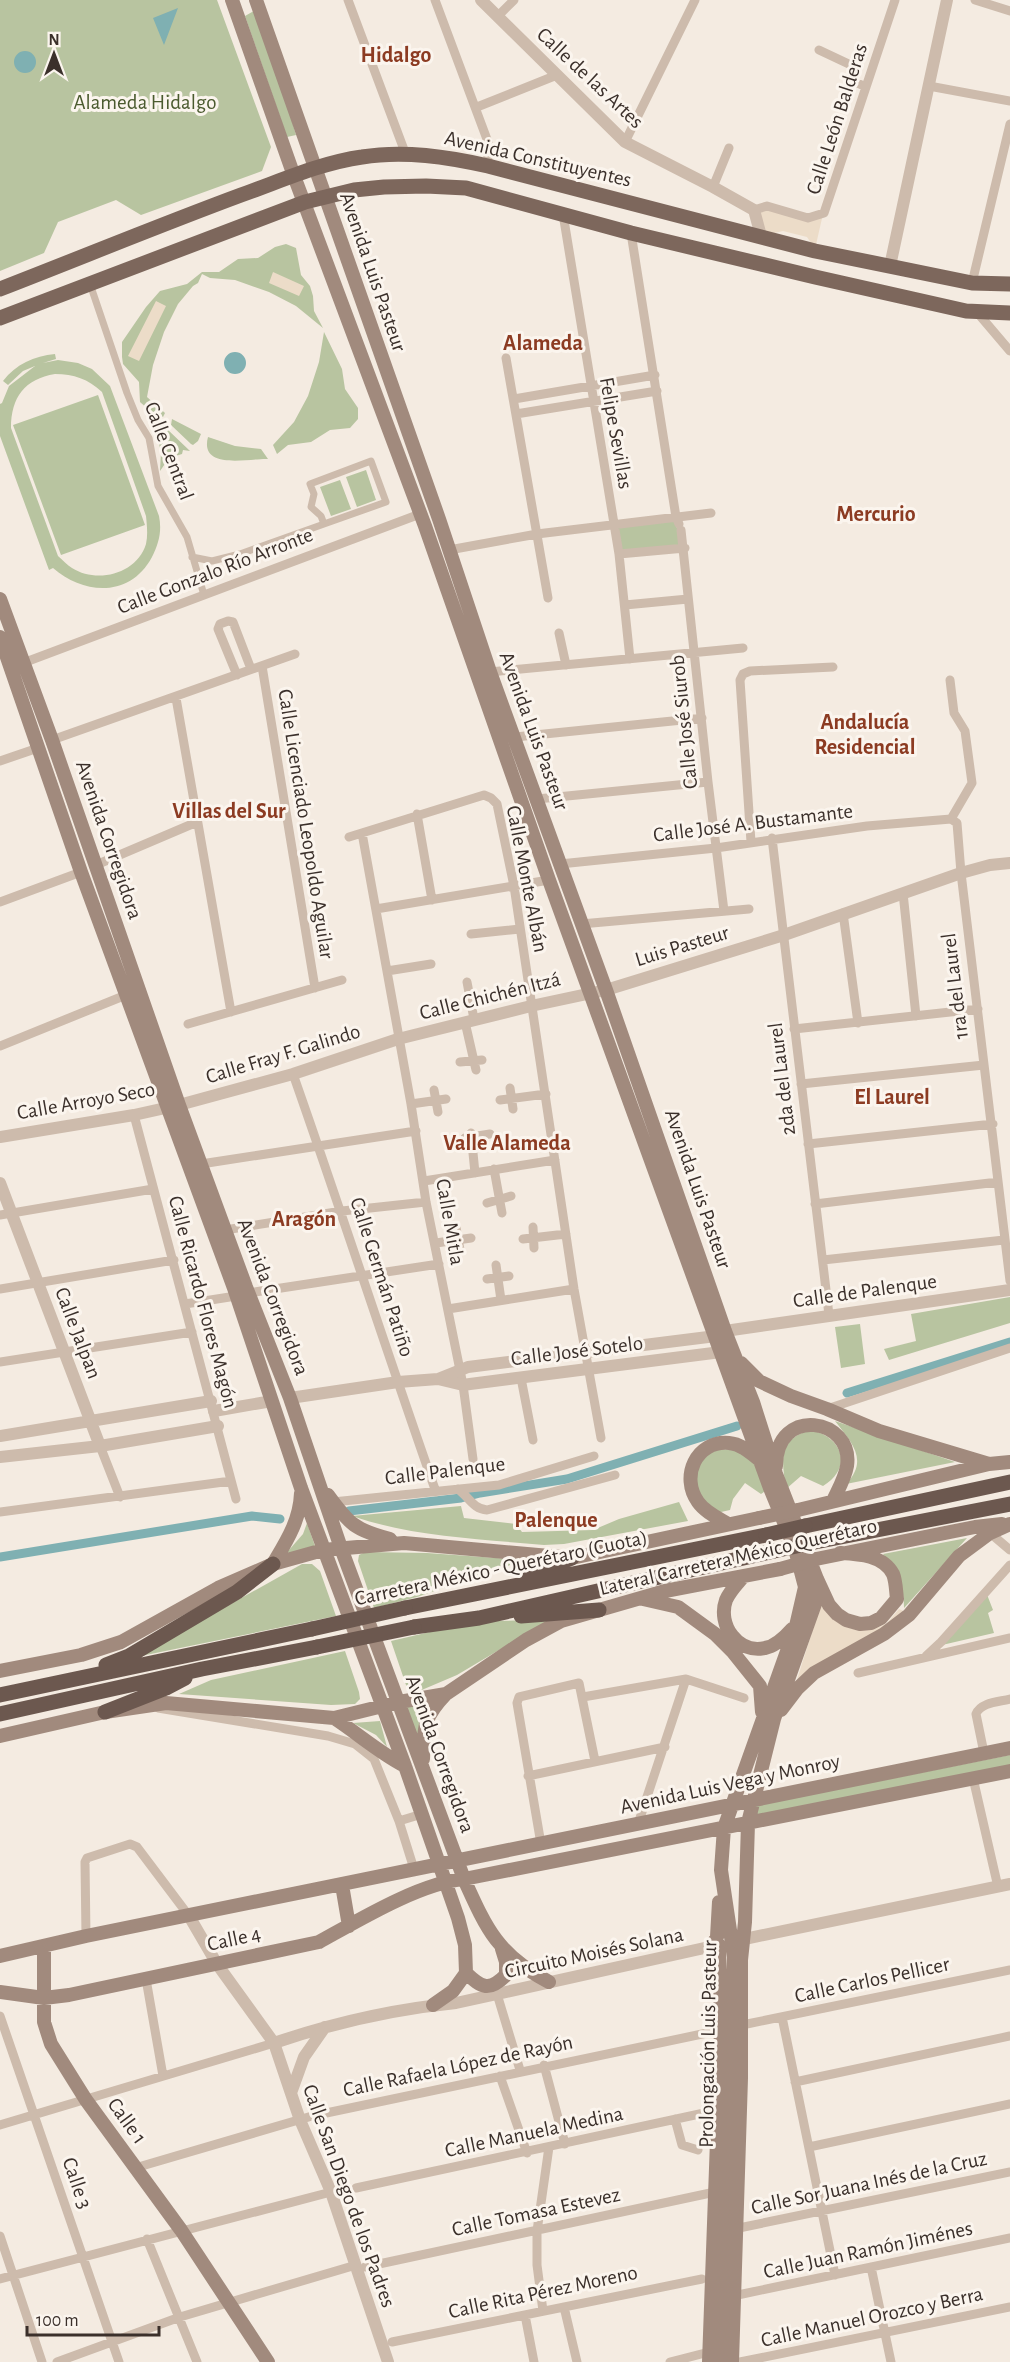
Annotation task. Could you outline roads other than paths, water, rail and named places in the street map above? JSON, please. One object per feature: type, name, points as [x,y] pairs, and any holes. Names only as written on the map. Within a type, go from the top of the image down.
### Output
[{"type":"highway","name":"Carretera México - Querétaro (Cuota)","points":[[0,1693],[494,1589],[766,1535],[1010,1482]]},
{"type":"highway","name":"Carretera México - Querétaro (Cuota)","points":[[0,1714],[202,1669],[414,1627],[479,1618],[810,1543],[1008,1505]]},
{"type":"highway","points":[[494,1589],[572,1558]]},
{"type":"highway","points":[[60,1682],[129,1656],[237,1592],[273,1564]]},
{"type":"highway","points":[[479,1618],[599,1610]]},
{"type":"highway","points":[[105,1712],[166,1688],[202,1669]]},
{"type":"main road","points":[[233,4],[256,0]]},
{"type":"main road","name":"Avenida Luis Pasteur","points":[[256,0],[449,550],[478,682],[591,992],[720,1333],[737,1360],[777,1474]]},
{"type":"main road","name":"Avenida Luis Pasteur","points":[[233,4],[294,176],[420,514],[465,623],[490,672],[606,990],[720,1333],[721,1352],[761,1461]]},
{"type":"main road","name":"Avenida Constituyentes","points":[[0,289],[181,217],[315,168],[364,156],[406,155],[433,156],[488,166],[815,251],[972,283],[1010,284]]},
{"type":"main road","points":[[0,318],[324,196],[384,187],[426,186],[482,192],[631,233],[821,279],[976,311],[1010,313]]},
{"type":"main road","name":"Avenida Corregidora","points":[[0,599],[96,865],[172,1106],[201,1164],[225,1230],[272,1401],[323,1550],[383,1706],[439,1864],[465,1945],[466,1973]]},
{"type":"main road","name":"Avenida Corregidora","points":[[0,637],[126,995],[172,1106],[242,1294],[290,1398],[341,1548],[464,1879],[487,1927],[502,1949],[549,1982]]},
{"type":"main road","points":[[737,1360],[759,1381],[772,1388],[879,1431],[989,1464]]},
{"type":"main road","points":[[777,1474],[779,1445],[792,1430],[812,1425],[832,1431],[845,1446],[847,1465],[832,1501]]},
{"type":"main road","points":[[728,1524],[703,1509],[697,1501],[690,1482],[693,1462],[700,1453],[709,1448],[729,1443],[740,1446],[761,1461]]},
{"type":"main road","name":"Prolongación Luis Pasteur","points":[[709,2357],[721,2030],[727,1943],[768,1720],[805,1587],[802,1571],[761,1461]]},
{"type":"main road","name":"Lateral Carretera México Querétaro","points":[[0,1671],[81,1655],[121,1642],[218,1588],[273,1564],[323,1550],[404,1543],[572,1558],[798,1510],[989,1464],[1010,1462]]},
{"type":"main road","name":"Prolongación Luis Pasteur","points":[[721,2362],[727,1943],[721,1870],[724,1828],[815,1604],[817,1579],[777,1474]]},
{"type":"main road","points":[[320,1484],[348,1521],[363,1532],[404,1543]]},
{"type":"main road","points":[[273,1564],[290,1536],[299,1512],[301,1488]]},
{"type":"main road","points":[[768,1720],[814,1673],[884,1634],[909,1615],[959,1556],[990,1533],[1010,1523]]},
{"type":"main road","name":"Lateral Carretera México Querétaro","points":[[0,1736],[105,1712],[166,1703],[334,1718],[399,1702],[446,1694],[541,1631],[561,1621],[599,1610],[665,1591],[744,1577],[840,1553],[975,1527],[1010,1523]]},
{"type":"main road","points":[[817,1579],[829,1605],[846,1620],[860,1624],[871,1623],[887,1612],[897,1599],[893,1575],[877,1559],[865,1554],[840,1553]]},
{"type":"main road","points":[[744,1577],[733,1588],[726,1600],[724,1613],[726,1625],[733,1639],[745,1647],[767,1648],[777,1643],[796,1626]]},
{"type":"main road","points":[[641,1598],[678,1607],[715,1634],[760,1686],[768,1720]]},
{"type":"main road","points":[[422,1767],[424,1727],[431,1710],[446,1694]]},
{"type":"main road","points":[[334,1718],[405,1766]]},
{"type":"main road","name":"Avenida Luis Vega y Monroy","points":[[458,1862],[1010,1748]]},
{"type":"main road","name":"Avenida Luis Vega y Monroy","points":[[464,1879],[1010,1771]]},
{"type":"main road","points":[[603,1832],[609,1851]]},
{"type":"main road","name":"Calle 4","points":[[0,1956],[86,1936],[458,1862]]},
{"type":"main road","points":[[721,1870],[717,1936],[727,1943]]},
{"type":"main road","name":"Calle 4","points":[[0,1992],[44,1998],[69,1995],[319,1942],[444,1881],[464,1879]]},
{"type":"main road","points":[[342,1885],[349,1926]]},
{"type":"main road","name":"Prolongación Luis Pasteur","points":[[727,1943],[742,2025],[734,2229],[732,2362]]},
{"type":"main road","name":"Calle 1","points":[[44,1946],[46,2033],[86,2100],[181,2230],[268,2362]]},
{"type":"main road","points":[[433,2005],[453,1991],[466,1973],[488,1993],[497,1994],[505,1987],[506,1962],[502,1949]]},
{"type":"main road","points":[[478,1985],[488,1987],[496,1985],[506,1975]]},
{"type":"street","points":[[348,0],[406,155]]},
{"type":"street","points":[[435,0],[477,107],[488,142],[488,166]]},
{"type":"street","name":"Calle de las Artes","points":[[481,0],[625,142],[754,210]]},
{"type":"street","points":[[497,16],[514,0]]},
{"type":"street","points":[[625,142],[695,0]]},
{"type":"street","name":"Calle León Balderas","points":[[754,210],[766,206],[808,218],[824,213],[895,0]]},
{"type":"street","points":[[890,266],[947,0]]},
{"type":"street","points":[[975,0],[1010,11]]},
{"type":"street","points":[[819,50],[853,66],[855,82],[866,87]]},
{"type":"street","points":[[477,107],[557,75]]},
{"type":"street","points":[[929,86],[1010,101]]},
{"type":"street","points":[[972,283],[1010,124]]},
{"type":"street","points":[[713,187],[729,148]]},
{"type":"street","points":[[754,210],[761,236]]},
{"type":"street","name":"Felipe Sevillas","points":[[563,214],[619,554],[630,659]]},
{"type":"street","name":"Calle José Siurob","points":[[631,233],[679,524],[685,548],[688,599],[696,652],[708,782],[724,911]]},
{"type":"street","name":"Calle Central","points":[[90,284],[127,393],[138,420],[149,438],[158,486],[187,537],[204,595]]},
{"type":"street","points":[[976,311],[1010,351]]},
{"type":"street","points":[[506,358],[548,598]]},
{"type":"street","points":[[514,399],[655,375]]},
{"type":"street","points":[[516,414],[657,391]]},
{"type":"street","points":[[192,557],[212,561],[240,554],[323,520],[386,502],[371,461],[309,484],[315,494],[323,520]]},
{"type":"street","points":[[449,550],[614,523],[679,524],[711,513]]},
{"type":"street","name":"Calle Gonzalo Río Arronte","points":[[23,663],[420,514]]},
{"type":"street","points":[[619,554],[685,548]]},
{"type":"street","points":[[625,606],[688,599]]},
{"type":"street","points":[[237,675],[218,629],[220,624],[233,622],[251,669]]},
{"type":"street","points":[[559,633],[566,665]]},
{"type":"street","points":[[478,682],[490,672],[743,648]]},
{"type":"street","points":[[52,740],[295,654]]},
{"type":"street","name":"Calle Licenciado Leopoldo Aguilar","points":[[262,666],[315,988]]},
{"type":"street","points":[[751,842],[740,680],[743,674],[750,671],[833,667]]},
{"type":"street","points":[[950,680],[954,713],[965,730],[972,783],[951,819]]},
{"type":"street","points":[[176,698],[231,1012]]},
{"type":"street","points":[[514,737],[702,718]]},
{"type":"street","points":[[0,762],[38,748]]},
{"type":"street","points":[[537,800],[708,782]]},
{"type":"street","name":"Calle Monte Albán","points":[[417,814],[484,795],[497,804],[514,886],[574,1289],[601,1438]]},
{"type":"street","points":[[349,837],[417,814],[432,900]]},
{"type":"street","name":"Calle José A. Bustamante","points":[[560,864],[716,848],[771,838],[951,819]]},
{"type":"street","name":"1ra del Laurel","points":[[951,819],[957,823],[1010,1281]]},
{"type":"street","points":[[96,865],[197,822]]},
{"type":"street","name":"Calle Mitla","points":[[362,833],[416,1131],[426,1202],[463,1385],[473,1459]]},
{"type":"street","name":"2da del Laurel","points":[[771,838],[829,1316]]},
{"type":"street","points":[[784,935],[961,873],[990,865],[1010,863]]},
{"type":"street","points":[[0,902],[81,872]]},
{"type":"street","points":[[376,909],[549,880]]},
{"type":"street","points":[[903,893],[916,1017]]},
{"type":"street","points":[[581,924],[749,909]]},
{"type":"street","points":[[843,913],[858,1023]]},
{"type":"street","points":[[471,934],[520,929]]},
{"type":"street","name":"Luis Pasteur","points":[[591,992],[606,990],[784,935]]},
{"type":"street","points":[[387,971],[431,964]]},
{"type":"street","points":[[188,1023],[342,980]]},
{"type":"street","points":[[460,1062],[477,1064],[469,1021],[467,982]]},
{"type":"street","name":"Calle Chichén Itzá","points":[[398,1039],[591,992]]},
{"type":"street","points":[[0,1046],[126,995]]},
{"type":"street","points":[[794,1029],[978,1010]]},
{"type":"street","name":"Calle Fray F. Galindo","points":[[172,1106],[293,1074],[398,1039]]},
{"type":"street","points":[[801,1084],[984,1065]]},
{"type":"street","name":"Calle Germán Patiño","points":[[293,1074],[342,1211],[436,1492]]},
{"type":"street","points":[[510,1088],[512,1104]]},
{"type":"street","points":[[434,1090],[441,1100],[438,1112]]},
{"type":"street","points":[[500,1100],[512,1104],[546,1094]]},
{"type":"street","points":[[411,1104],[441,1100]]},
{"type":"street","name":"Calle Arroyo Seco","points":[[0,1137],[134,1115],[172,1106]]},
{"type":"street","name":"Calle Ricardo Flores Magón","points":[[134,1115],[236,1499]]},
{"type":"street","points":[[808,1144],[993,1124]]},
{"type":"street","points":[[201,1164],[416,1131]]},
{"type":"street","points":[[475,1173],[469,1136],[490,1134]]},
{"type":"street","points":[[424,1181],[555,1160]]},
{"type":"street","points":[[494,1168],[502,1213]]},
{"type":"street","points":[[815,1204],[998,1182]]},
{"type":"street","name":"Calle Jalpan","points":[[0,1183],[6,1214],[38,1283],[66,1352],[120,1497]]},
{"type":"street","points":[[6,1214],[153,1189]]},
{"type":"street","points":[[487,1203],[511,1196]]},
{"type":"street","points":[[225,1230],[342,1211],[426,1202]]},
{"type":"street","points":[[456,1227],[459,1245]]},
{"type":"street","points":[[533,1227],[534,1243]]},
{"type":"street","points":[[523,1239],[534,1243],[566,1234]]},
{"type":"street","points":[[436,1243],[459,1245],[471,1238]]},
{"type":"street","points":[[823,1260],[1004,1240]]},
{"type":"street","points":[[0,1289],[174,1260]]},
{"type":"street","points":[[185,1304],[439,1264]]},
{"type":"street","points":[[495,1265],[501,1300]]},
{"type":"street","points":[[487,1279],[509,1276]]},
{"type":"street","points":[[448,1309],[574,1289]]},
{"type":"street","name":"Calle de Palenque","points":[[720,1333],[1010,1290]]},
{"type":"street","points":[[0,1362],[192,1332]]},
{"type":"street","name":"Calle José Sotelo","points":[[438,1379],[459,1369],[587,1354],[720,1333]]},
{"type":"street","points":[[827,1409],[1010,1348]]},
{"type":"street","name":"Calle José Sotelo","points":[[290,1398],[398,1382],[438,1379],[463,1385],[721,1352]]},
{"type":"street","points":[[521,1378],[533,1440]]},
{"type":"street","points":[[0,1436],[90,1421],[272,1401]]},
{"type":"street","points":[[0,1457],[100,1446],[218,1426]]},
{"type":"street","name":"Calle Palenque","points":[[333,1502],[461,1491],[499,1485],[594,1456]]},
{"type":"street","points":[[461,1491],[475,1506],[487,1510],[615,1475]]},
{"type":"street","points":[[0,1512],[231,1481]]},
{"type":"street","points":[[990,1533],[1010,1550]]},
{"type":"street","points":[[924,1657],[941,1642],[1010,1565]]},
{"type":"street","points":[[858,1673],[1010,1638]]},
{"type":"street","points":[[584,1697],[686,1679],[744,1698]]},
{"type":"street","points":[[638,1824],[686,1679]]},
{"type":"street","points":[[541,1844],[517,1699],[579,1683],[584,1697],[594,1761]]},
{"type":"street","points":[[984,1753],[976,1714],[978,1708],[1010,1700]]},
{"type":"street","points":[[144,1706],[328,1736],[354,1744],[374,1759],[399,1821],[414,1869]]},
{"type":"street","points":[[528,1776],[665,1747]]},
{"type":"street","points":[[973,1778],[1004,1885]]},
{"type":"street","points":[[399,1821],[422,1814]]},
{"type":"street","points":[[86,1936],[85,1862],[87,1858],[130,1844],[137,1847],[189,1916]]},
{"type":"street","name":"Circuito Moisés Solana","points":[[274,2043],[326,2026],[497,1994],[1004,1885]]},
{"type":"street","name":"Calle San Diego de los Padres","points":[[189,1916],[217,1964],[274,2043],[300,2120],[361,2266],[388,2362]]},
{"type":"street","name":"Calle Carlos Pellicer","points":[[742,2025],[1010,1970]]},
{"type":"street","points":[[146,1979],[163,2076]]},
{"type":"street","points":[[497,1994],[520,2070]]},
{"type":"street","name":"Calle 3","points":[[0,2016],[119,2362]]},
{"type":"street","points":[[782,2017],[835,2275]]},
{"type":"street","points":[[291,2094],[304,2057],[326,2026]]},
{"type":"street","name":"Calle Rafaela López de Rayón","points":[[135,2168],[312,2116],[520,2070],[721,2030]]},
{"type":"street","points":[[795,2082],[1010,2036]]},
{"type":"street","points":[[0,2125],[274,2043]]},
{"type":"street","points":[[544,2066],[565,2144]]},
{"type":"street","points":[[500,2076],[527,2153]]},
{"type":"street","points":[[809,2147],[1010,2104]]},
{"type":"street","name":"Calle Manuela Medina","points":[[356,2188],[527,2153],[718,2110]]},
{"type":"street","points":[[675,2119],[682,2145],[698,2150]]},
{"type":"street","points":[[543,2311],[537,2265],[537,2231],[549,2147]]},
{"type":"street","name":"Calle Sor Juana Inés de la Cruz","points":[[734,2229],[1010,2172]]},
{"type":"street","points":[[0,2278],[331,2192]]},
{"type":"street","name":"Calle Tomasa Estevez","points":[[57,2362],[229,2301],[361,2266],[715,2192]]},
{"type":"street","points":[[0,2236],[42,2362]]},
{"type":"street","name":"Calle Juan Ramón Jiménes","points":[[733,2296],[1010,2238]]},
{"type":"street","points":[[147,2239],[197,2362]]},
{"type":"street","points":[[871,2267],[891,2362]]},
{"type":"street","name":"Calle Rita Pérez Moreno","points":[[392,2342],[702,2279]]},
{"type":"street","points":[[564,2307],[577,2362]]},
{"type":"street","name":"Calle Manuel Orozco y Berra","points":[[740,2362],[1010,2307]]},
{"type":"street","points":[[525,2314],[534,2362]]},
{"type":"street","points":[[670,2362],[709,2357]]},
{"type":"water","points":[[178,8],[164,45],[153,18]]},
{"type":"water","points":[[25,51],[33,54],[36,62],[33,70],[25,73],[17,70],[14,62],[17,54]]},
{"type":"water","points":[[231,352],[239,352],[246,359],[246,367],[239,374],[231,374],[224,367],[224,359]]},
{"type":"waterway","points":[[847,1393],[1010,1342]]},
{"type":"waterway","points":[[349,1511],[461,1498],[567,1479],[737,1426]]},
{"type":"waterway","points":[[0,1557],[252,1516],[280,1519]]},
{"type":"district","name":"Hidalgo","points":[[396,55]]},
{"type":"district","name":"Alameda","points":[[543,343]]},
{"type":"district","name":"Mercurio","points":[[876,514]]},
{"type":"district","name":"Andalucía Residencial","points":[[865,734]]},
{"type":"district","name":"Villas del Sur","points":[[229,811]]},
{"type":"district","name":"El Laurel","points":[[892,1097]]},
{"type":"district","name":"Valle Alameda","points":[[507,1143]]},
{"type":"district","name":"Aragón","points":[[304,1219]]},
{"type":"district","name":"Palenque","points":[[556,1520]]},
{"type":"park label","name":"Alameda Hidalgo","points":[[145,102]]}]
